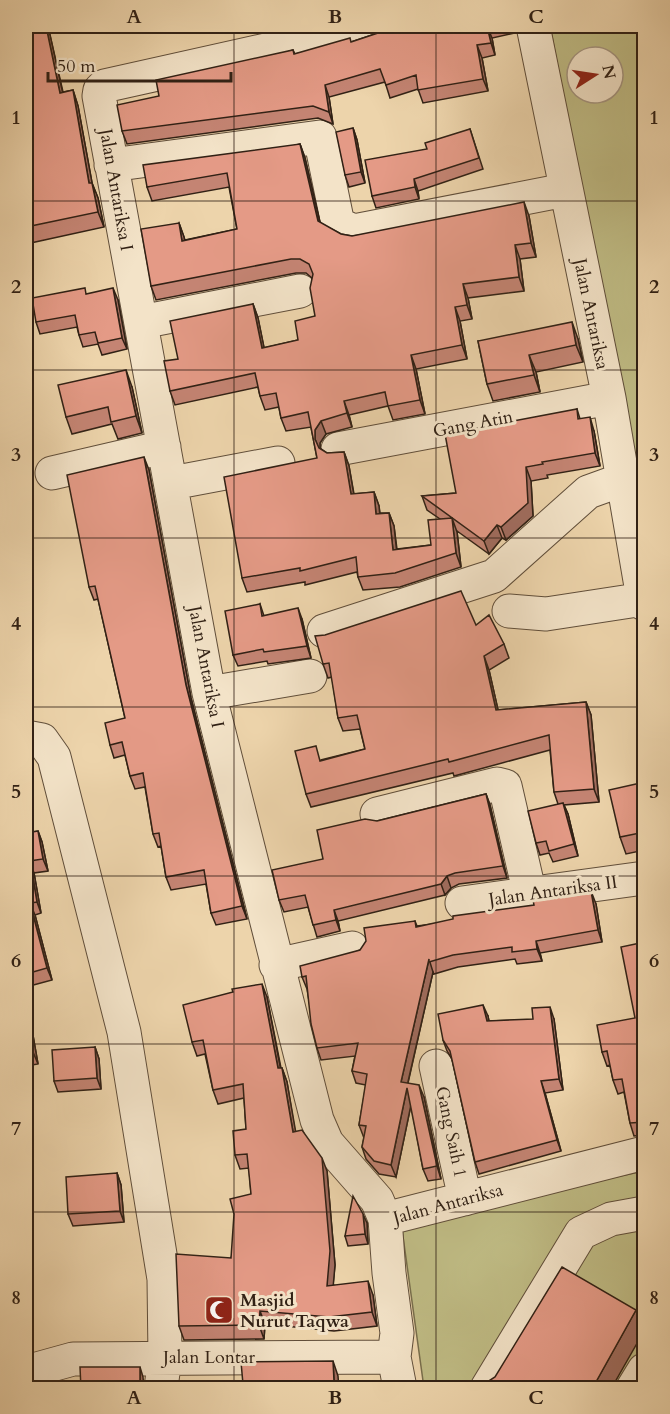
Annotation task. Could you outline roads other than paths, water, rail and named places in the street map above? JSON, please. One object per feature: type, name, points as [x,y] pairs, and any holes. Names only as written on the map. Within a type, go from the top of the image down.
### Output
[{"type":"street","name":"Jalan Antariksa I","points":[[374,26],[104,86],[100,90],[111,165],[172,483],[209,693],[276,965],[317,1120],[327,1143],[377,1200],[386,1219]]},
{"type":"street","name":"Jalan Antariksa","points":[[533,26],[609,398],[644,602]]},
{"type":"street","points":[[111,165],[320,137],[338,224],[354,231],[565,190]]},
{"type":"street","points":[[141,322],[300,291]]},
{"type":"street","name":"Gang Atin","points":[[338,449],[609,398]]},
{"type":"street","points":[[52,473],[165,447]]},
{"type":"street","points":[[172,483],[278,463]]},
{"type":"street","points":[[324,631],[494,576],[588,492],[624,479]]},
{"type":"street","points":[[509,611],[546,614],[644,602]]},
{"type":"street","points":[[209,693],[295,678]]},
{"type":"street","points":[[26,737],[42,740],[54,757],[124,1032],[164,1279],[163,1373]]},
{"type":"street","points":[[377,814],[497,784],[505,786],[530,895]]},
{"type":"street","name":"Jalan Antariksa II","points":[[462,903],[645,878]]},
{"type":"street","points":[[276,965],[352,948]]},
{"type":"street","name":"Gang Saih 1","points":[[436,1066],[465,1199]]},
{"type":"street","name":"Jalan Antariksa","points":[[400,1389],[394,1357],[397,1333],[389,1273],[386,1219],[645,1154]]},
{"type":"street","points":[[487,1389],[581,1233],[611,1219],[645,1213]]},
{"type":"street","name":"Jalan Lontar","points":[[26,1372],[73,1359],[163,1373],[394,1357]]},
{"type":"street","points":[[633,1389],[645,1370]]},
{"type":"place","name":"Masjid Nurut Taqwa","points":[[219,1310]]}]
